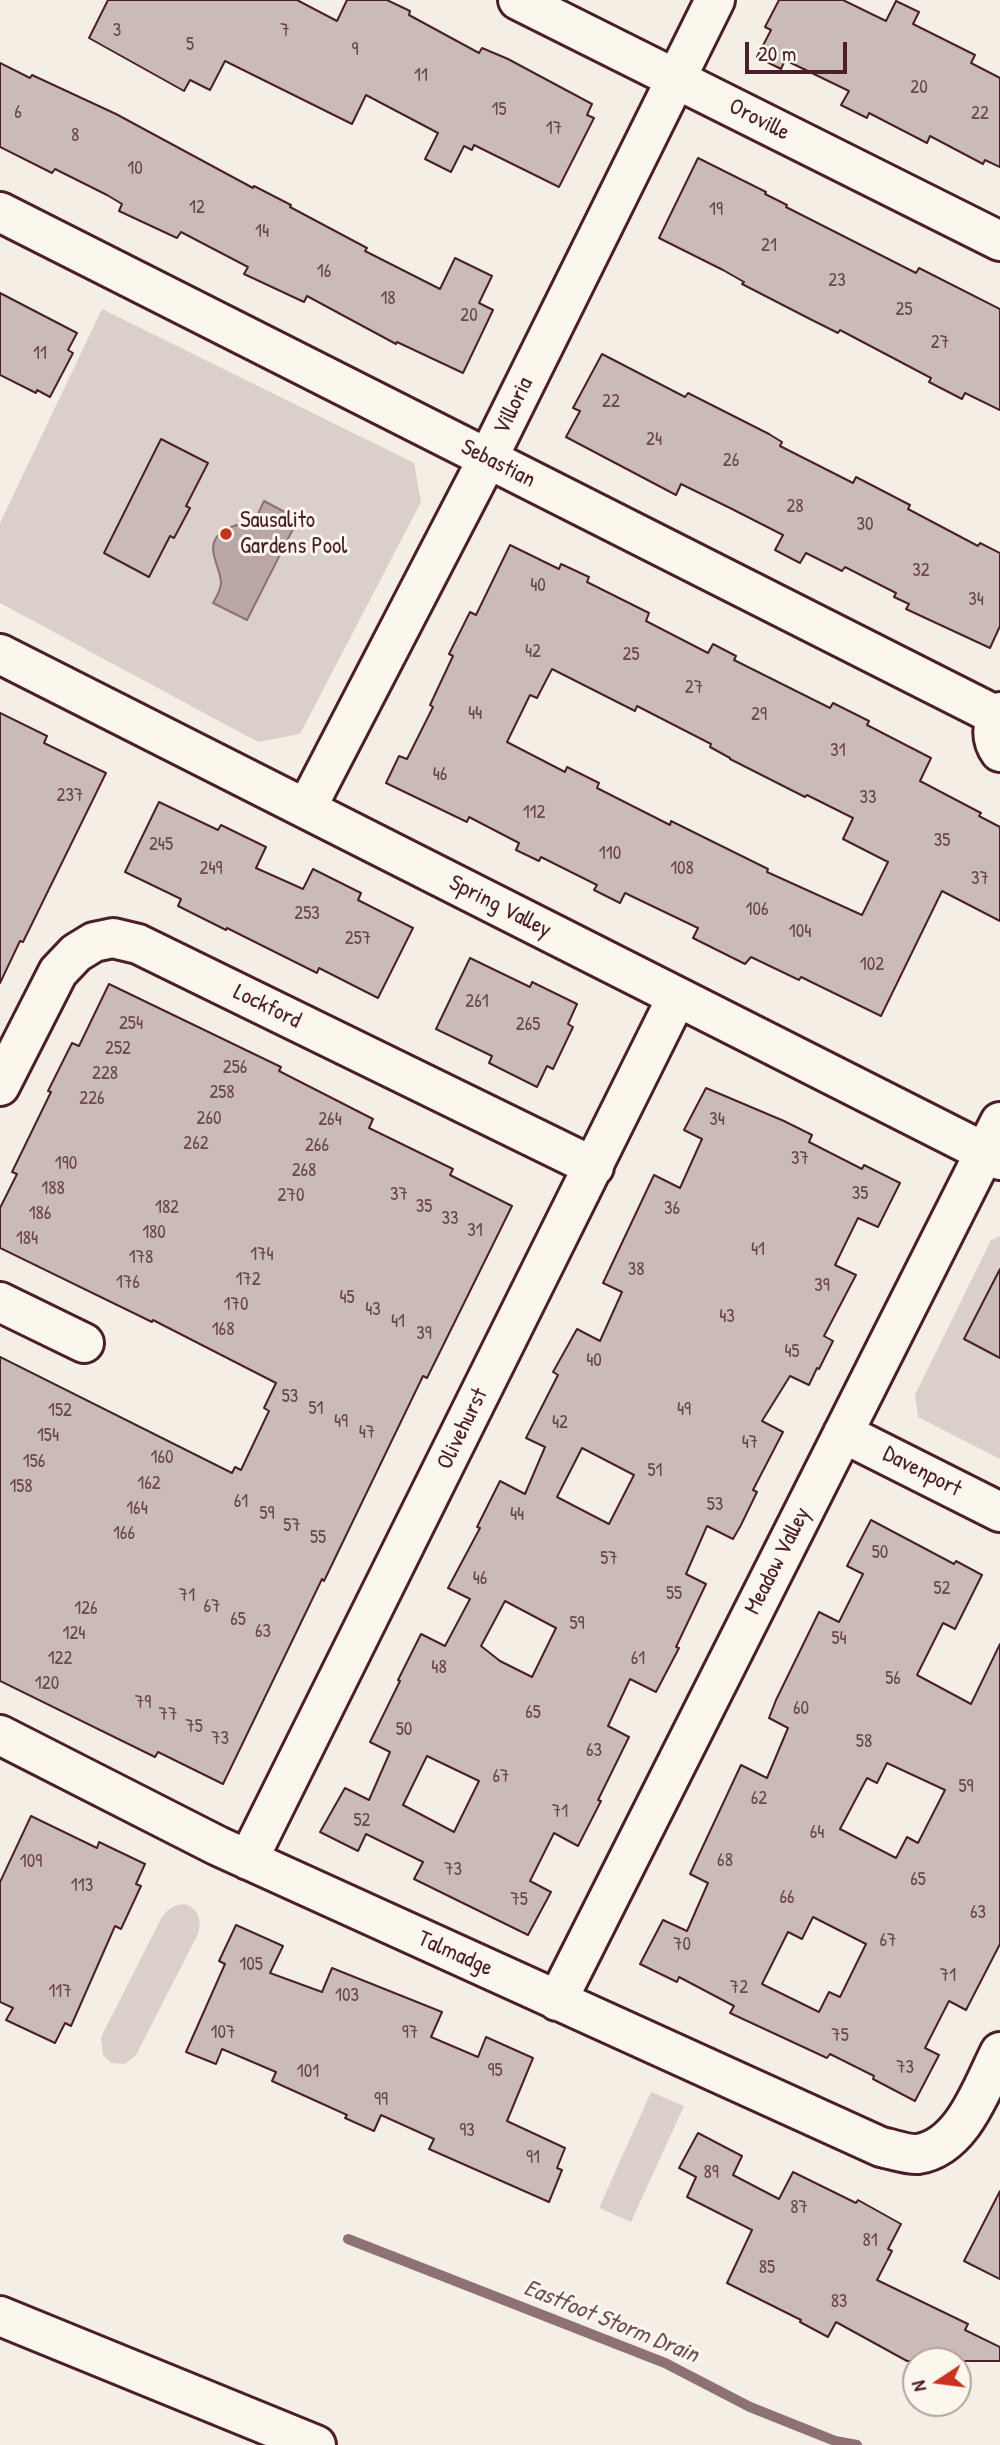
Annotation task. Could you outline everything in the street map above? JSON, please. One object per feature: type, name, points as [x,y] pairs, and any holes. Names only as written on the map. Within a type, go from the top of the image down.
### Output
[{"type":"main road","name":"Oroville","points":[[518,0],[1000,241]]},
{"type":"main road","name":"Villoria","points":[[306,809],[488,458],[715,0]]},
{"type":"main road","name":"Sebastian","points":[[0,212],[488,458],[999,726]]},
{"type":"main road","name":"Spring Valley","points":[[0,654],[677,997],[995,1144]]},
{"type":"main road","name":"Lockford","points":[[0,1086],[58,972],[76,953],[94,942],[113,939],[138,944],[594,1167]]},
{"type":"main road","name":"Olivehurst","points":[[248,1860],[677,997]]},
{"type":"main road","name":"Meadow Valley","points":[[557,2001],[843,1433],[995,1144]]},
{"type":"main road","points":[[0,1302],[83,1343]]},
{"type":"main road","name":"Davenport","points":[[843,1433],[1000,1512]]},
{"type":"main road","name":"Talmadge","points":[[0,1735],[248,1860],[881,2147],[917,2154],[940,2146],[956,2131],[969,2113],[1000,2052]]},
{"type":"main road","points":[[0,2316],[316,2445]]},
{"type":"shaded area","points":[[102,309],[414,463],[421,502],[300,734],[258,742],[0,603],[0,523]]},
{"type":"shaded area","points":[[264,501],[298,519],[247,620],[213,603],[221,582],[214,555],[214,542],[223,530],[256,518]]},
{"type":"shaded area","points":[[1000,1236],[1000,1459],[918,1417],[915,1395],[991,1240]]},
{"type":"shaded area","points":[[184,1904],[198,1916],[198,1934],[136,2055],[125,2064],[111,2063],[103,2055],[101,2037],[162,1917],[171,1908]]},
{"type":"shaded area","points":[[651,2092],[684,2106],[631,2222],[599,2208]]},
{"type":"building","points":[[108,0],[297,0],[337,21],[347,0],[387,0],[479,53],[482,48],[508,59],[592,104],[587,115],[594,118],[559,187],[474,145],[472,150],[464,146],[451,172],[425,159],[438,133],[366,95],[352,124],[225,61],[210,90],[190,80],[184,91],[89,38]]},
{"type":"building","points":[[779,0],[843,0],[886,21],[896,1],[919,12],[913,24],[975,55],[971,63],[1000,78],[1000,167],[985,160],[983,164],[930,136],[927,143],[869,113],[867,118],[841,105],[849,91],[785,60],[781,69],[757,57],[771,30],[765,27]]},
{"type":"building","points":[[0,63],[116,114],[253,188],[254,186],[291,205],[290,207],[367,248],[365,251],[440,289],[455,258],[492,276],[479,303],[493,310],[463,373],[397,342],[396,344],[307,296],[304,302],[244,274],[248,267],[181,232],[177,238],[119,211],[122,204],[107,195],[55,169],[52,173],[0,147]]},
{"type":"building","points":[[698,158],[766,192],[765,194],[787,205],[786,207],[916,273],[919,268],[1000,309],[1000,410],[965,393],[962,399],[929,382],[931,378],[840,330],[838,333],[742,284],[744,282],[723,270],[659,238]]},
{"type":"building","points":[[0,293],[77,333],[68,350],[73,353],[50,397],[0,375]]},
{"type":"building","points":[[602,354],[685,397],[688,393],[769,434],[782,442],[780,446],[853,483],[856,477],[910,505],[908,509],[978,546],[980,543],[1000,553],[1000,626],[990,648],[906,609],[909,604],[894,597],[896,593],[845,567],[842,571],[806,553],[800,563],[775,550],[783,535],[730,508],[681,484],[676,495],[566,437],[580,411],[573,408]]},
{"type":"building","points":[[161,439],[208,463],[186,506],[190,508],[174,538],[170,536],[149,577],[104,553]]},
{"type":"building","points":[[510,545],[559,569],[561,564],[589,577],[587,582],[649,613],[646,621],[708,653],[713,644],[736,656],[734,660],[830,708],[833,703],[869,721],[867,725],[931,758],[920,781],[981,813],[979,816],[1000,827],[1000,921],[942,891],[881,1016],[801,977],[799,980],[751,957],[745,964],[693,938],[698,928],[625,893],[620,903],[594,890],[597,885],[541,857],[539,861],[516,850],[519,843],[469,817],[467,822],[386,783],[399,756],[407,759],[433,707],[430,705],[453,656],[449,654],[470,612],[476,615]],"holes":[[[552,669],[635,711],[637,706],[711,744],[710,747],[730,759],[853,818],[843,839],[888,862],[862,915],[767,872],[768,869],[671,821],[670,825],[597,788],[599,783],[567,767],[565,772],[507,742],[530,695],[537,698]]]},
{"type":"building","points":[[0,713],[47,736],[44,743],[106,773],[0,983]]},
{"type":"building","points":[[159,802],[218,830],[221,825],[266,847],[256,868],[303,889],[313,869],[361,893],[358,900],[413,928],[378,998],[319,968],[317,973],[227,928],[226,930],[178,906],[181,899],[125,872]]},
{"type":"building","points":[[470,958],[530,987],[532,982],[577,1004],[568,1024],[573,1027],[553,1069],[547,1066],[537,1087],[489,1063],[492,1056],[436,1029]]},
{"type":"building","points":[[109,984],[281,1067],[279,1071],[373,1119],[369,1128],[453,1169],[450,1175],[512,1206],[427,1378],[423,1376],[223,1784],[158,1752],[155,1757],[0,1681],[0,1357],[232,1473],[235,1467],[241,1470],[269,1411],[264,1408],[276,1383],[153,1320],[152,1322],[0,1248],[0,1208],[17,1174],[12,1172],[72,1043],[79,1046]]},
{"type":"building","points":[[706,1088],[784,1121],[812,1135],[809,1142],[862,1169],[864,1165],[900,1183],[878,1227],[858,1218],[835,1265],[856,1275],[824,1336],[833,1341],[819,1369],[817,1368],[809,1385],[790,1376],[762,1421],[783,1432],[753,1490],[757,1492],[741,1525],[733,1539],[707,1526],[686,1574],[706,1584],[676,1647],[679,1648],[656,1692],[630,1679],[608,1726],[629,1737],[578,1846],[554,1833],[530,1881],[551,1892],[528,1935],[414,1879],[423,1862],[366,1834],[358,1851],[320,1832],[345,1788],[369,1800],[390,1752],[370,1742],[400,1681],[398,1680],[421,1634],[445,1646],[470,1599],[448,1588],[480,1528],[477,1527],[500,1481],[525,1494],[545,1447],[526,1438],[558,1375],[553,1372],[577,1329],[600,1341],[622,1292],[603,1283],[654,1175],[680,1188],[702,1139],[684,1130]],"holes":[[[582,1448],[634,1475],[609,1524],[557,1497]],[[505,1601],[556,1628],[532,1677],[500,1661],[481,1646]],[[427,1756],[479,1781],[454,1832],[403,1805]]]},
{"type":"building","points":[[1000,1269],[1000,1358],[964,1339]]},
{"type":"building","points":[[871,1520],[954,1564],[956,1561],[982,1575],[955,1629],[943,1623],[917,1675],[971,1704],[1000,1644],[1000,1944],[966,2010],[949,2001],[925,2048],[939,2055],[915,2101],[830,2054],[827,2058],[730,2013],[734,2006],[679,1977],[677,1982],[640,1964],[663,1920],[687,1931],[708,1883],[690,1874],[741,1765],[767,1778],[788,1728],[769,1718],[819,1612],[839,1622],[863,1574],[847,1566]],"holes":[[[887,1763],[945,1790],[918,1843],[907,1837],[896,1858],[840,1829],[867,1778],[877,1783]],[[813,1917],[866,1944],[840,1997],[829,1992],[819,2012],[762,1984],[788,1932],[802,1939]]]},
{"type":"building","points":[[31,1816],[97,1848],[99,1842],[145,1864],[136,1884],[141,1886],[121,1929],[115,1926],[71,2026],[65,2023],[55,2043],[6,2020],[13,2008],[0,2002],[0,1882]]},
{"type":"building","points":[[236,1925],[283,1946],[270,1973],[322,1992],[332,1968],[442,2012],[431,2037],[478,2057],[486,2037],[533,2058],[507,2121],[565,2148],[557,2168],[562,2170],[549,2202],[429,2149],[434,2139],[381,2115],[374,2131],[345,2118],[347,2115],[272,2081],[276,2072],[222,2049],[216,2064],[186,2052],[225,1964],[219,1961]]},
{"type":"building","points":[[698,2133],[742,2156],[733,2175],[779,2199],[793,2172],[856,2203],[858,2200],[901,2224],[888,2249],[892,2251],[877,2280],[968,2324],[965,2330],[1000,2347],[1000,2361],[972,2361],[972,2347],[902,2347],[902,2358],[836,2322],[828,2337],[800,2322],[801,2320],[727,2283],[752,2230],[687,2197],[696,2177],[679,2168]]},
{"type":"building","points":[[1000,2191],[1000,2279],[964,2261]]},
{"type":"waterway","name":"Eastfoot Storm Drain","points":[[348,2239],[665,2363],[750,2407],[835,2441],[857,2445]]},
{"type":"place","name":"Sausalito Gardens Pool","points":[[226,534]]}]
